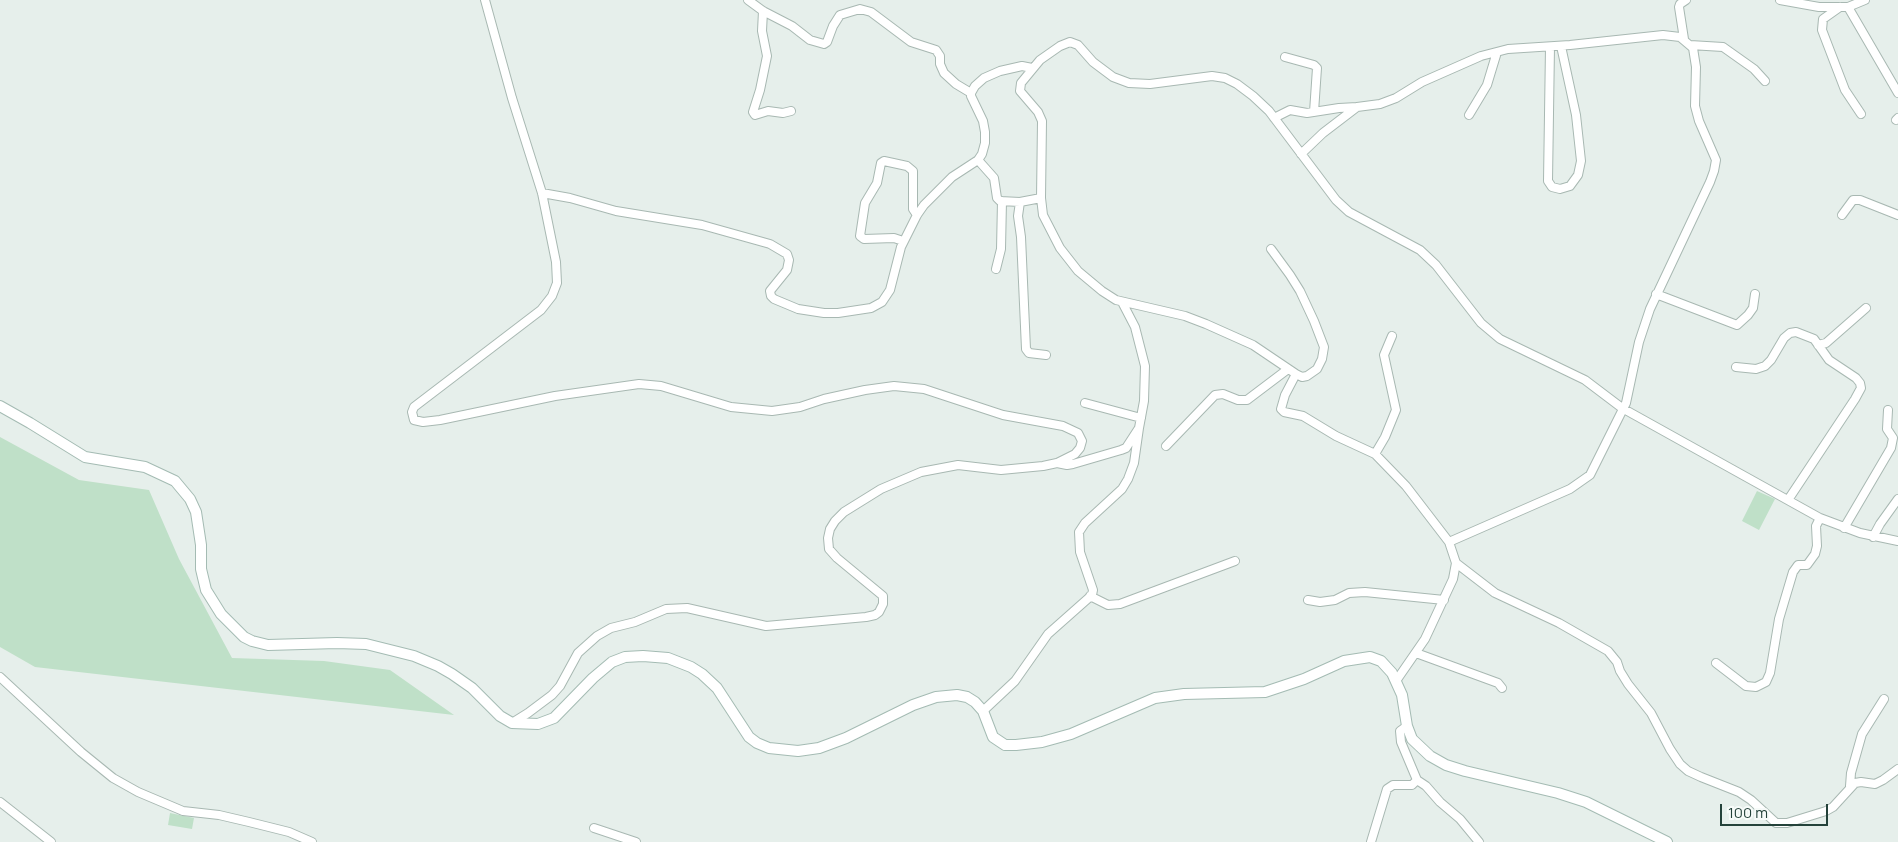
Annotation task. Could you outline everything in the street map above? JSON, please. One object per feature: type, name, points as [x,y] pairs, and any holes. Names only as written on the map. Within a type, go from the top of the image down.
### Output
[{"type":"street","points":[[485,0],[512,98],[542,193],[557,270],[557,283],[548,304],[414,407],[412,417],[417,422],[440,420],[555,396],[640,384],[661,386],[731,407],[772,411],[800,407],[824,399],[865,390],[904,387],[924,389],[1003,415],[1072,429],[1081,436],[1082,441],[1080,448],[1075,454],[1057,463],[1011,470],[966,465],[921,472],[881,489],[844,512],[830,529],[828,538],[829,549],[837,558],[883,596],[882,608],[875,615],[766,626],[691,609],[678,607],[666,609],[635,622],[612,628],[597,636],[578,653],[564,679],[552,695],[512,723]]},
{"type":"street","points":[[542,193],[624,212],[702,225],[770,244],[787,254],[789,260],[787,270],[770,291],[771,296],[798,309],[824,313],[862,310],[878,306],[892,283],[903,241],[917,215],[924,205],[952,177],[978,160],[985,143],[986,132],[971,92],[956,84],[944,73],[940,64],[940,56],[936,50],[911,42],[872,12],[860,9],[840,15],[833,26],[827,42],[824,44],[810,40],[792,26],[763,11],[748,0]]},
{"type":"street","points":[[1684,39],[1679,7],[1681,2],[1686,0]]},
{"type":"street","points":[[1780,0],[1819,6],[1844,7]]},
{"type":"street","points":[[1860,114],[1845,90],[1822,30],[1823,20],[1844,7],[1865,0]]},
{"type":"street","points":[[1844,7],[1898,93]]},
{"type":"street","points":[[763,11],[762,32],[767,56],[753,112],[755,115],[768,111],[783,113],[791,111]]},
{"type":"street","points":[[1274,118],[1290,110],[1307,113],[1380,104],[1396,98],[1422,82],[1481,56],[1508,49],[1550,47],[1671,35],[1684,39],[1694,53],[1696,67],[1695,106],[1699,122],[1715,156],[1715,165],[1710,182],[1679,250],[1656,294],[1640,342],[1628,395],[1594,468],[1586,478],[1562,492],[1449,542]]},
{"type":"street","points":[[1271,249],[1300,291],[1324,347],[1322,359],[1312,373],[1302,377],[1288,370],[1253,345],[1206,324],[1185,316],[1122,302],[1102,291],[1087,279],[1069,260],[1045,221],[1041,198],[1042,121],[1038,112],[1020,91],[1019,87],[1032,68],[1060,46],[1070,42],[1078,45],[1093,62],[1113,76],[1129,83],[1150,84],[1212,76],[1225,78],[1237,84],[1253,96],[1274,118],[1331,195],[1344,208],[1412,244],[1427,256],[1474,315],[1488,330],[1500,339],[1585,380],[1622,408],[1820,518],[1873,537],[1898,541]]},
{"type":"street","points":[[1690,45],[1723,47],[1754,69],[1765,81]]},
{"type":"street","points":[[1550,47],[1548,182],[1552,187],[1560,189],[1570,186],[1578,175],[1581,160],[1576,115],[1561,46]]},
{"type":"street","points":[[1469,115],[1487,85],[1497,52]]},
{"type":"street","points":[[1285,57],[1314,65],[1317,68],[1314,112]]},
{"type":"street","points":[[971,92],[978,83],[992,74],[1022,66],[1032,68]]},
{"type":"street","points":[[1301,154],[1323,133],[1357,107]]},
{"type":"street","points":[[978,160],[994,178],[997,198],[1002,201],[1020,202],[1041,198]]},
{"type":"street","points":[[903,241],[894,238],[864,239],[860,236],[865,203],[877,183],[881,163],[884,161],[907,166],[913,170],[913,209],[917,215]]},
{"type":"street","points":[[1842,215],[1853,200],[1860,200],[1898,215]]},
{"type":"street","points":[[996,269],[1001,249],[1002,201]]},
{"type":"street","points":[[1020,202],[1018,216],[1021,236],[1026,349],[1029,352],[1046,355]]},
{"type":"street","points":[[1656,294],[1737,326],[1753,308],[1754,294]]},
{"type":"street","points":[[983,711],[1016,681],[1048,634],[1090,596],[1093,590],[1081,558],[1079,532],[1085,523],[1122,489],[1128,479],[1134,463],[1144,401],[1144,366],[1134,327],[1122,302]]},
{"type":"street","points":[[1818,345],[1826,343],[1866,308]]},
{"type":"street","points":[[1736,367],[1756,370],[1765,366],[1771,360],[1784,338],[1790,333],[1796,332],[1814,339],[1828,360],[1856,378],[1860,383],[1861,388],[1788,500]]},
{"type":"street","points":[[1375,454],[1385,437],[1396,410],[1384,355],[1392,336]]},
{"type":"street","points":[[1166,446],[1215,395],[1224,394],[1238,400],[1247,400],[1288,370]]},
{"type":"street","points":[[1296,374],[1285,395],[1281,409],[1284,412],[1303,416],[1336,436],[1375,454],[1406,486],[1449,542],[1456,562],[1453,579],[1425,639],[1396,681]]},
{"type":"street","points":[[1085,403],[1141,418]]},
{"type":"street","points":[[0,406],[85,457],[145,467],[175,481],[190,499],[196,512],[201,546],[201,569],[206,590],[221,614],[244,637],[252,641],[268,644],[366,644],[414,656],[452,674],[476,692],[500,716],[512,723],[538,724],[554,718],[604,667],[618,658],[633,656],[668,658],[696,670],[708,678],[717,688],[749,737],[762,746],[774,750],[798,751],[819,748],[846,738],[913,704],[941,696],[957,694],[975,702],[983,711],[993,737],[1006,745],[1016,745],[1042,742],[1071,734],[1156,698],[1184,694],[1260,693],[1288,685],[1338,664],[1357,658],[1370,657],[1377,658],[1389,669],[1404,701],[1407,726],[1412,739],[1430,756],[1446,764],[1486,777],[1558,793],[1586,802],[1667,842]]},
{"type":"street","points":[[1844,528],[1891,448],[1893,438],[1887,429],[1888,410]]},
{"type":"street","points":[[1057,463],[1067,466],[1126,448],[1139,428]]},
{"type":"street","points":[[1873,537],[1898,499]]},
{"type":"street","points":[[1716,663],[1746,686],[1756,687],[1766,682],[1770,673],[1779,619],[1793,572],[1798,565],[1807,565],[1814,554],[1817,546],[1816,526],[1820,518]]},
{"type":"street","points":[[1090,596],[1108,605],[1120,604],[1235,561]]},
{"type":"street","points":[[1456,562],[1495,592],[1559,623],[1608,651],[1617,662],[1628,684],[1651,713],[1680,764],[1688,771],[1739,792],[1751,800],[1776,823],[1787,823],[1826,811],[1833,807],[1850,786],[1858,782],[1878,783],[1898,769]]},
{"type":"street","points":[[1308,600],[1327,602],[1349,593],[1365,592],[1444,600]]},
{"type":"street","points":[[1416,653],[1498,683],[1502,688]]},
{"type":"street","points":[[0,677],[81,752],[113,778],[138,792],[183,810],[219,815],[249,822],[289,832],[312,842]]},
{"type":"street","points":[[1850,786],[1850,773],[1862,734],[1884,699]]},
{"type":"street","points":[[1407,726],[1400,731],[1401,742],[1416,780],[1426,786],[1440,802],[1460,819],[1479,842]]},
{"type":"street","points":[[1371,842],[1387,789],[1393,785],[1412,785],[1416,780]]},
{"type":"street","points":[[0,802],[51,842]]},
{"type":"street","points":[[594,828],[636,842]]},
{"type":"green space","points":[[0,437],[79,480],[149,490],[179,559],[232,658],[324,661],[390,670],[454,715],[35,667],[0,647]]},
{"type":"green space","points":[[1757,491],[1775,499],[1759,530],[1742,521]]},
{"type":"green space","points":[[170,813],[194,818],[192,829],[168,825]]}]
